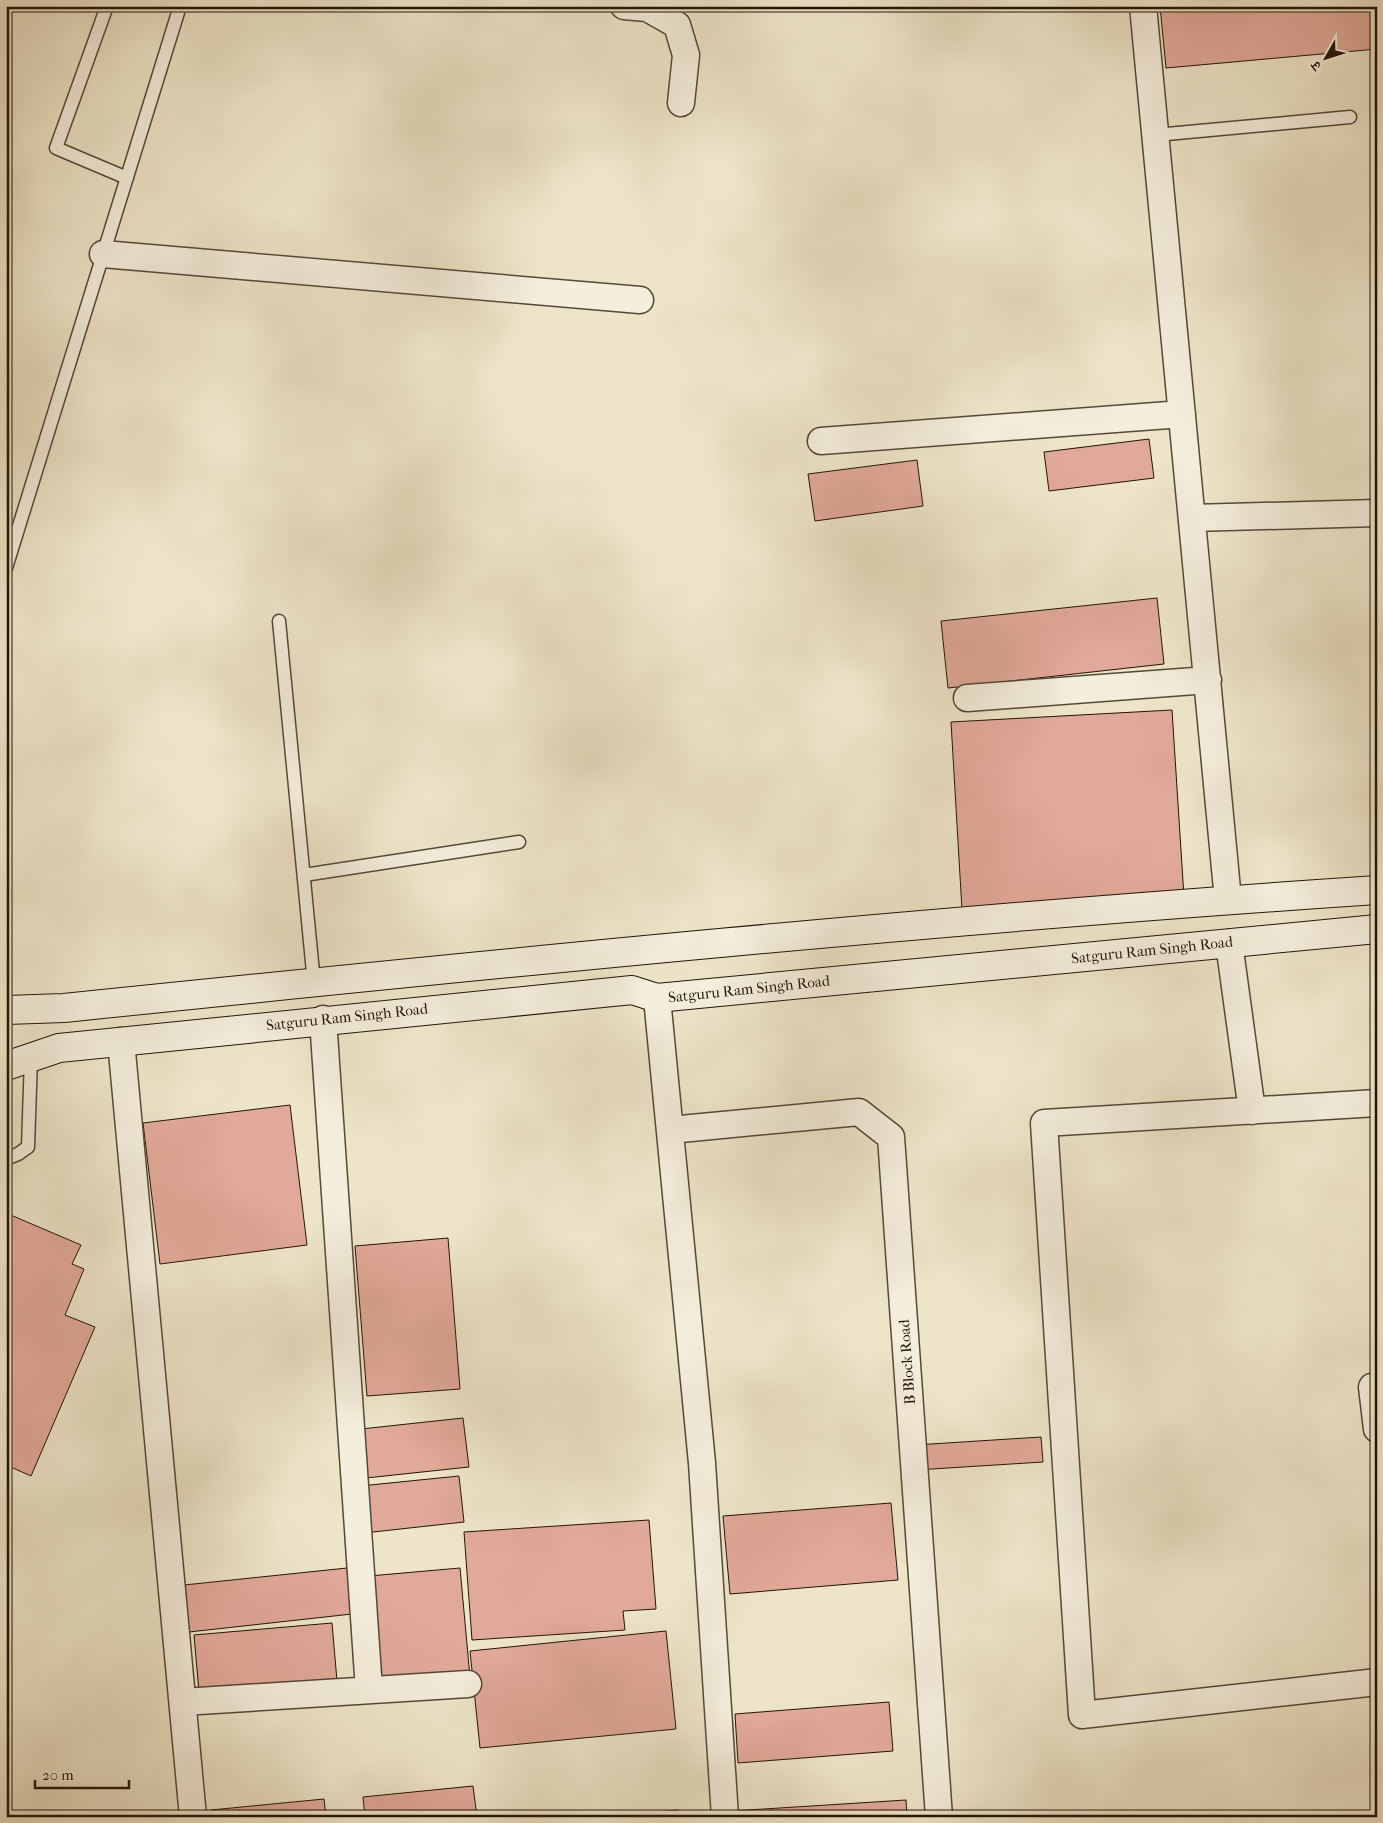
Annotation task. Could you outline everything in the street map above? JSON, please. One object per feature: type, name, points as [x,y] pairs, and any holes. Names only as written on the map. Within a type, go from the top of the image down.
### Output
[{"type":"street","points":[[624,6],[647,8],[677,25],[686,55],[681,103]]},
{"type":"street","points":[[1143,6],[1228,900]]},
{"type":"street","points":[[103,254],[640,300]]},
{"type":"street","points":[[822,441],[1182,414]]},
{"type":"street","points":[[1192,518],[1377,513]]},
{"type":"street","points":[[967,698],[1208,680]]},
{"type":"street","points":[[6,1010],[64,1008],[638,949],[1228,900],[1377,890]]},
{"type":"street","name":"Satguru Ram Singh Road","points":[[19,1061],[59,1048],[324,1019],[632,990],[657,998],[1377,929]]},
{"type":"street","points":[[1229,943],[1252,1111]]},
{"type":"street","points":[[657,998],[702,1463],[725,1817]]},
{"type":"street","points":[[324,1019],[370,1690]]},
{"type":"street","points":[[121,1041],[193,1817]]},
{"type":"street","points":[[1377,1103],[1044,1123],[1082,1715],[1377,1682]]},
{"type":"street","name":"B Block Road","points":[[670,1130],[860,1112],[891,1138],[939,1817]]},
{"type":"street","points":[[1372,1387],[1377,1429]]},
{"type":"street","points":[[183,1702],[468,1684]]},
{"type":"lane","points":[[108,6],[56,148],[127,178]]},
{"type":"lane","points":[[6,568],[180,6]]},
{"type":"lane","points":[[1156,135],[1350,117]]},
{"type":"lane","points":[[279,621],[314,983]]},
{"type":"lane","points":[[304,875],[519,842]]},
{"type":"lane","points":[[6,1159],[28,1147],[19,1061]]},
{"type":"building","points":[[1160,6],[1377,6],[1377,49],[1166,68]]},
{"type":"building","points":[[1149,439],[1154,478],[1049,491],[1044,452]]},
{"type":"building","points":[[917,460],[923,506],[815,521],[808,474]]},
{"type":"building","points":[[1157,598],[1164,664],[948,688],[941,621]]},
{"type":"building","points":[[1172,710],[1184,897],[962,910],[951,722]]},
{"type":"building","points":[[290,1105],[307,1245],[160,1264],[143,1123]]},
{"type":"building","points":[[6,1213],[81,1245],[72,1264],[84,1269],[65,1315],[95,1327],[31,1476],[6,1465]]},
{"type":"building","points":[[448,1238],[460,1389],[367,1396],[355,1246]]},
{"type":"building","points":[[463,1418],[469,1467],[366,1478],[361,1429]]},
{"type":"building","points":[[1041,1437],[1043,1462],[916,1470],[915,1445]]},
{"type":"building","points":[[459,1476],[464,1522],[364,1533],[360,1486]]},
{"type":"building","points":[[891,1503],[898,1580],[730,1594],[723,1516]]},
{"type":"building","points":[[649,1520],[656,1609],[623,1611],[625,1630],[472,1640],[464,1532]]},
{"type":"building","points":[[347,1568],[352,1614],[189,1632],[184,1585]]},
{"type":"building","points":[[460,1568],[470,1677],[380,1685],[369,1576]]},
{"type":"building","points":[[332,1623],[337,1681],[199,1692],[194,1635]]},
{"type":"building","points":[[666,1631],[676,1729],[480,1748],[470,1651]]},
{"type":"building","points":[[889,1702],[893,1751],[738,1763],[735,1714]]},
{"type":"building","points":[[473,1786],[477,1817],[365,1817],[363,1797]]},
{"type":"building","points":[[324,1799],[326,1817],[212,1817],[211,1810]]},
{"type":"building","points":[[906,1800],[907,1817],[732,1817],[732,1811]]},
{"type":"building","points":[[678,1810],[679,1817],[597,1817]]}]
